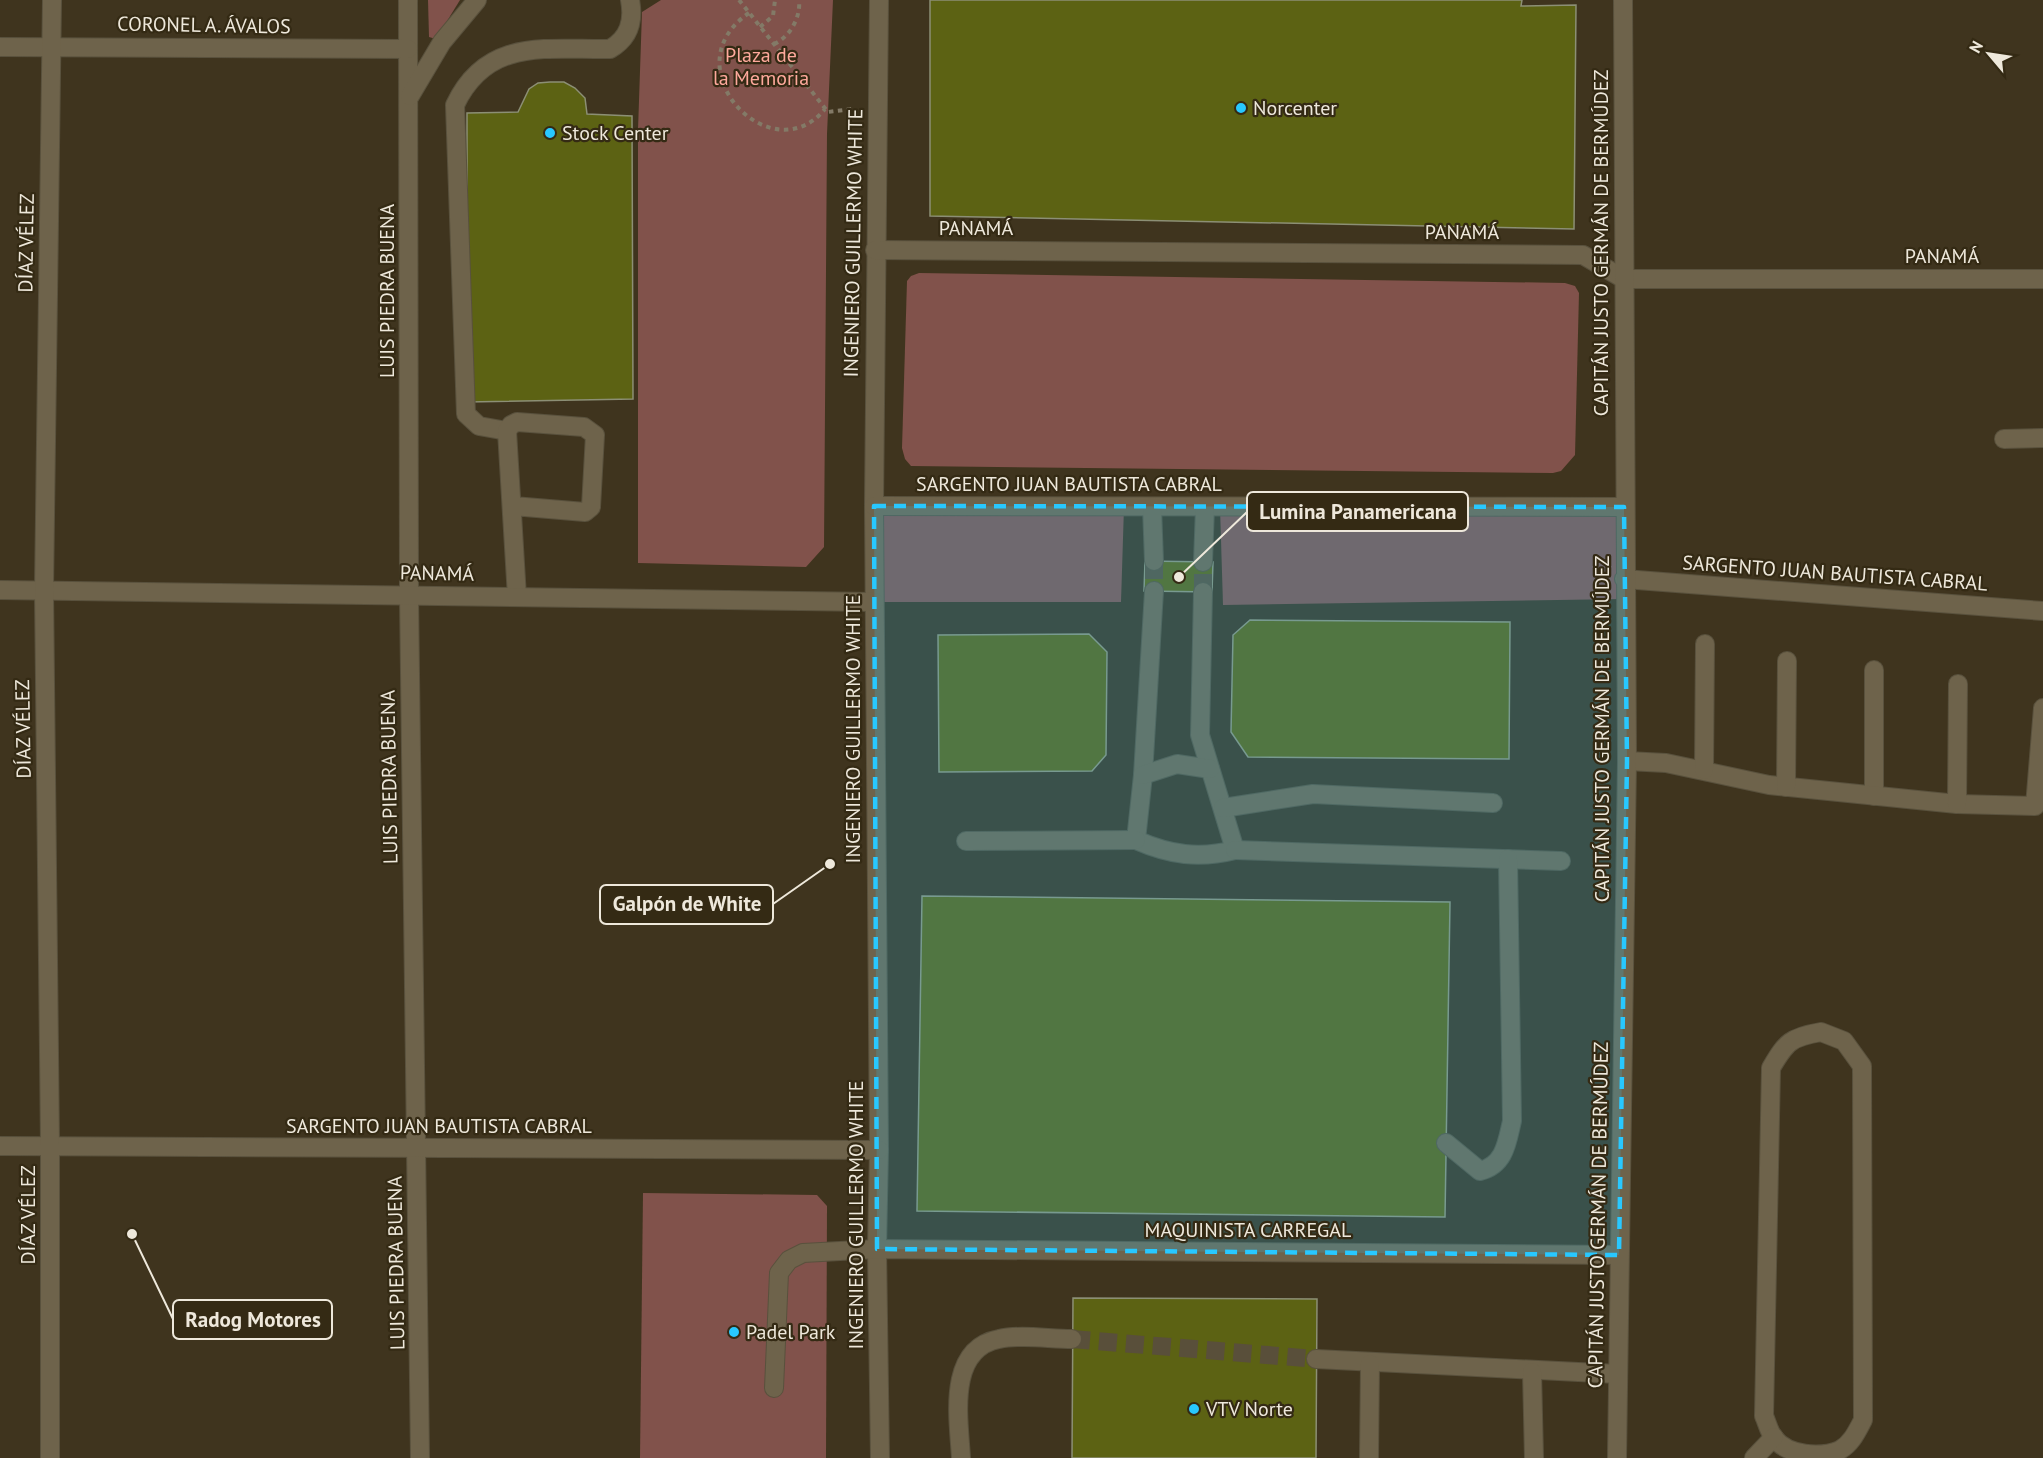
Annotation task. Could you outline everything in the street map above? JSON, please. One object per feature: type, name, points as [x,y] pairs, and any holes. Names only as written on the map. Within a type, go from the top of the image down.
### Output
[{"type":"street","name":"DÍAZ VÉLEZ","points":[[50,1458],[50,1146],[44,590],[52,0]]},
{"type":"street","name":"LUIS PIEDRA BUENA","points":[[408,0],[410,96],[409,595],[420,1458]]},
{"type":"street","points":[[410,96],[442,42],[477,0]]},
{"type":"street","points":[[507,431],[479,426],[466,414],[455,105],[462,90],[493,60],[521,51],[610,49],[622,42],[630,28],[633,12],[630,0]]},
{"type":"street","name":"INGENIERO GUILLERMO WHITE","points":[[879,0],[875,250],[874,602],[880,1458]]},
{"type":"street","name":"CAPITÁN JUSTO GERMÁN DE BERMÚDEZ","points":[[1617,1458],[1627,761],[1624,579],[1623,0]]},
{"type":"street","name":"CORONEL A. ÁVALOS","points":[[0,47],[408,50]]},
{"type":"street","name":"PANAMÁ","points":[[875,250],[1583,255],[1624,279],[2043,279]]},
{"type":"street","points":[[513,506],[585,512],[591,507],[594,435],[584,427],[517,422],[511,424],[507,431],[517,597]]},
{"type":"street","points":[[2004,439],[2043,438]]},
{"type":"street","name":"SARGENTO JUAN BAUTISTA CABRAL","points":[[874,506],[1624,507]]},
{"type":"street","points":[[1152,507],[1154,561]]},
{"type":"street","points":[[1203,562],[1205,507]]},
{"type":"street","name":"SARGENTO JUAN BAUTISTA CABRAL","points":[[1624,579],[2043,611]]},
{"type":"street","name":"PANAMÁ","points":[[0,590],[874,602]]},
{"type":"street","points":[[1136,840],[1143,775],[1154,591]]},
{"type":"street","points":[[1203,592],[1200,735],[1235,850]]},
{"type":"street","points":[[1704,770],[1705,644]]},
{"type":"street","points":[[1786,787],[1788,661]]},
{"type":"street","points":[[1874,670],[1875,796]]},
{"type":"street","points":[[1956,804],[1958,684]]},
{"type":"street","points":[[1627,761],[1666,763],[1786,787],[1956,804],[2039,806],[2043,708]]},
{"type":"street","points":[[1143,775],[1178,764],[1210,769]]},
{"type":"street","points":[[1223,808],[1313,794],[1493,803]]},
{"type":"street","points":[[966,841],[1136,840],[1160,851],[1187,856],[1235,850],[1561,861]]},
{"type":"street","points":[[1446,1143],[1480,1171],[1491,1168],[1504,1154],[1512,1121],[1508,859]]},
{"type":"street","points":[[1821,1032],[1844,1041],[1862,1066],[1863,1420],[1854,1439],[1840,1450],[1817,1456],[1791,1451],[1774,1437],[1764,1416],[1772,1068],[1784,1046],[1799,1036],[1821,1032]]},
{"type":"street","name":"SARGENTO JUAN BAUTISTA CABRAL","points":[[0,1146],[879,1150]]},
{"type":"street","name":"MAQUINISTA CARREGAL","points":[[774,1388],[779,1273],[789,1260],[803,1253],[877,1249],[1619,1255]]},
{"type":"street","points":[[961,1458],[958,1384],[966,1362],[981,1346],[998,1339],[1072,1339]]},
{"type":"street","points":[[1316,1359],[1370,1364],[1618,1374]]},
{"type":"street","points":[[1369,1458],[1370,1364]]},
{"type":"street","points":[[1532,1372],[1534,1458]]},
{"type":"street","points":[[1754,1458],[1774,1437]]},
{"type":"path","points":[[739,0],[828,112],[877,106]]},
{"type":"path","points":[[760,27],[772,16],[775,0]]},
{"type":"path","points":[[774,44],[789,33],[796,20],[799,0]]},
{"type":"path","points":[[749,13],[737,21],[725,38],[720,58],[721,79],[728,98],[742,114],[760,124],[780,128],[800,126],[819,117],[825,109]]},
{"type":"highlighted area","points":[[874,506],[1624,507],[1627,761],[1619,1255],[877,1249]]},
{"type":"green space","points":[[428,0],[460,0],[436,39],[429,37]]},
{"type":"green space","name":"Plaza de la Memoria","points":[[661,0],[833,0],[827,134],[824,547],[806,567],[638,563],[638,130],[642,12]]},
{"type":"green space","points":[[919,273],[1565,283],[1575,286],[1579,293],[1575,455],[1561,471],[1553,473],[911,466],[905,459],[902,448],[907,281],[911,276]]},
{"type":"green space","points":[[874,506],[1124,507],[1121,602],[874,602]]},
{"type":"green space","points":[[1220,507],[1624,507],[1625,599],[1223,605]]},
{"type":"green space","name":"Padel Park","points":[[643,1193],[817,1195],[827,1206],[826,1458],[640,1458]]},
{"type":"building","name":"Norcenter","points":[[930,0],[1522,0],[1521,6],[1576,5],[1574,229],[930,216]]},
{"type":"building","points":[[564,82],[575,88],[585,98],[587,114],[632,116],[633,399],[467,402],[467,113],[518,112],[529,89],[538,83]]},
{"type":"building","points":[[1145,561],[1213,562],[1212,592],[1144,591]]},
{"type":"building","points":[[1250,620],[1510,622],[1509,759],[1248,757],[1231,732],[1233,635]]},
{"type":"building","points":[[1089,634],[1107,652],[1106,755],[1092,771],[939,772],[938,635]]},
{"type":"building","points":[[922,896],[1450,902],[1445,1217],[917,1211]]},
{"type":"building","name":"VTV Norte","points":[[1073,1298],[1317,1299],[1316,1458],[1072,1458]]},
{"type":"tunnel","points":[[1154,561],[1154,591]]},
{"type":"tunnel","points":[[1203,562],[1203,592]]},
{"type":"tunnel","points":[[1072,1339],[1316,1359]]},
{"type":"place","name":"Norcenter","points":[[1241,108]]},
{"type":"place","name":"Stock Center","points":[[550,133]]},
{"type":"place","name":"Lumina Panamericana","points":[[1179,577]]},
{"type":"place","name":"Galpón de White","points":[[830,864]]},
{"type":"place","name":"Radog Motores","points":[[132,1234]]},
{"type":"place","name":"Padel Park","points":[[734,1332]]},
{"type":"place","name":"VTV Norte","points":[[1194,1409]]}]
